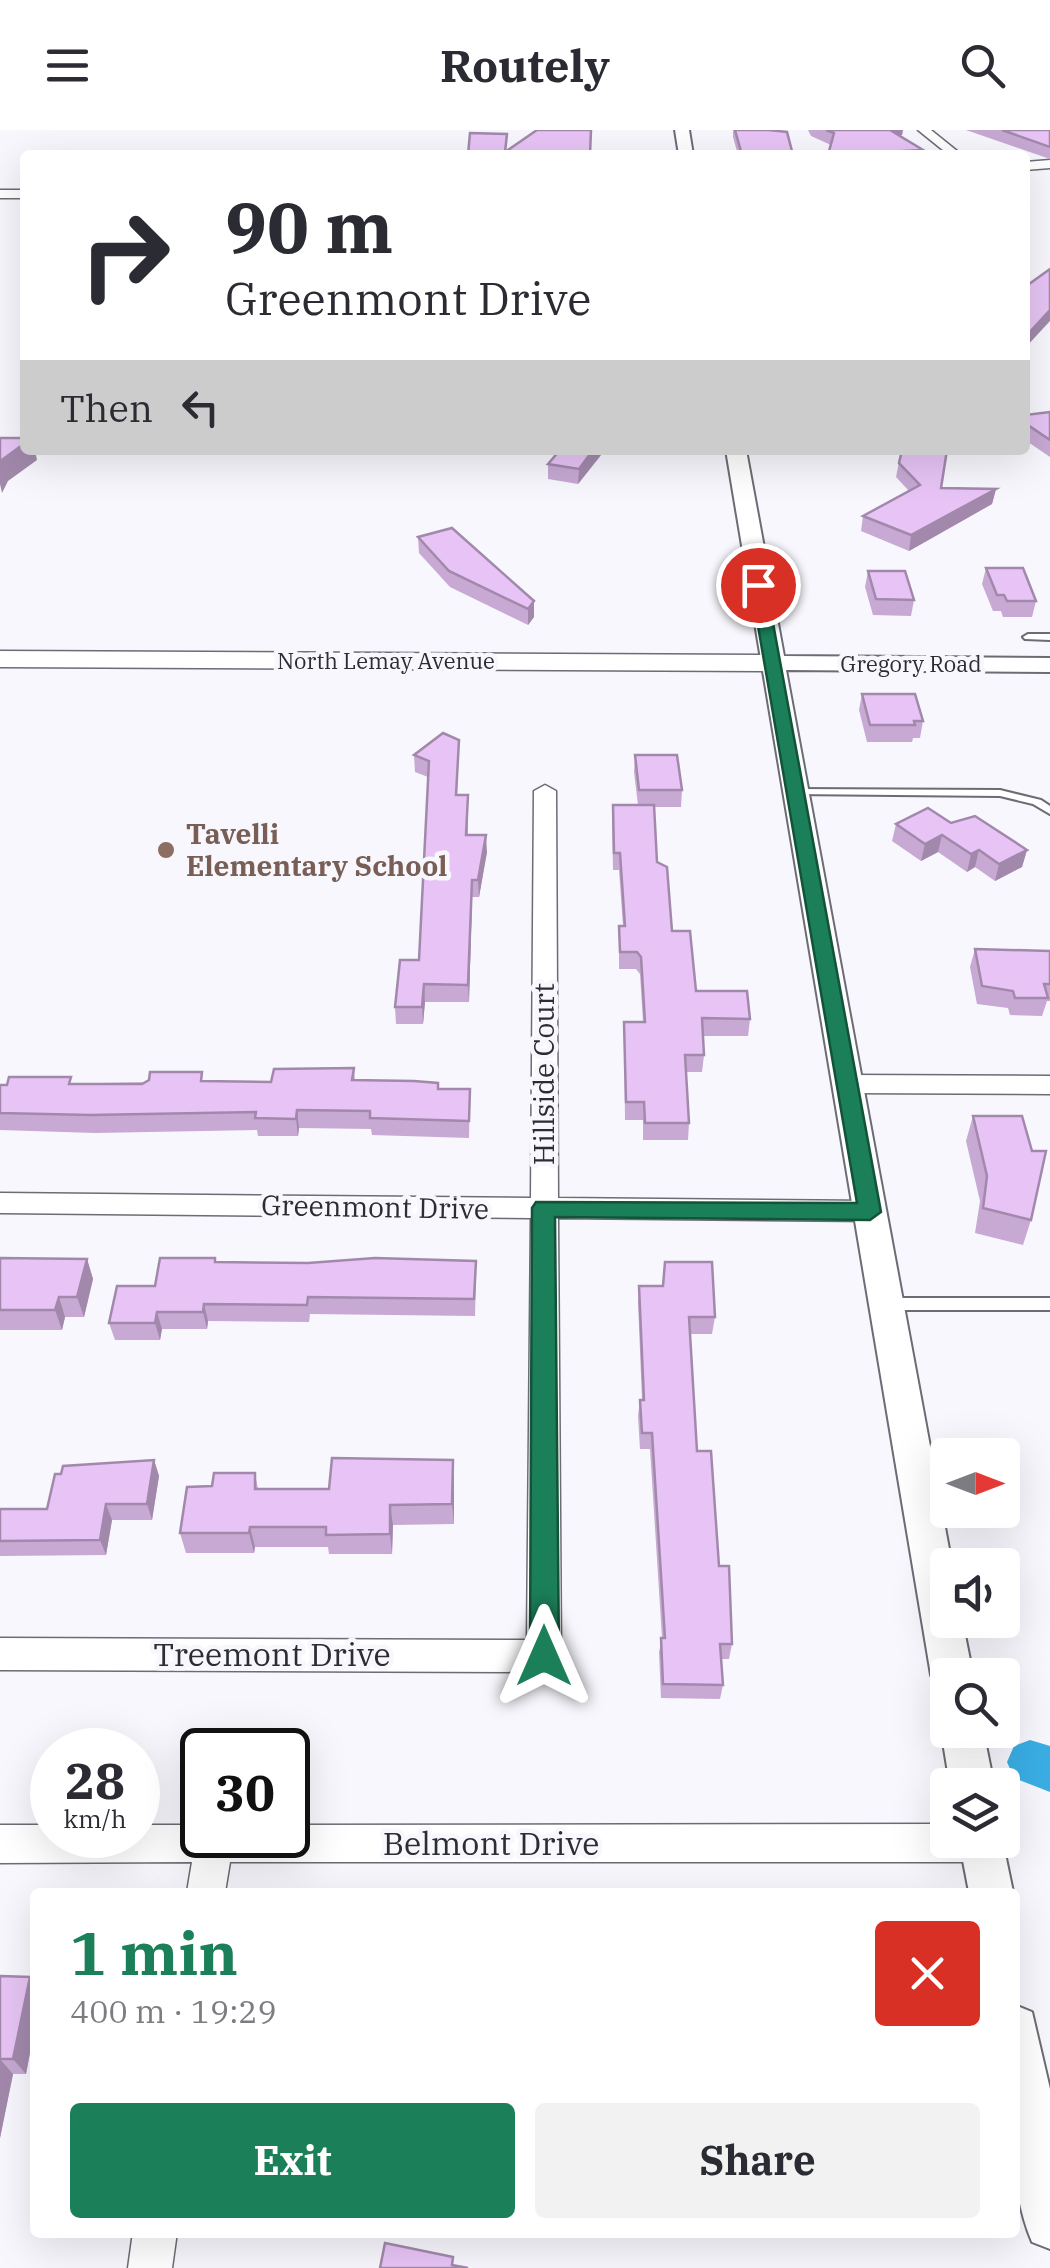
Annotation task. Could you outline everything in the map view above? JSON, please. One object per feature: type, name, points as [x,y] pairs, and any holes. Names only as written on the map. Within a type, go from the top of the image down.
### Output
[{"type":"main road","name":"North Lemay Avenue","points":[[0,659],[772,663]]},
{"type":"street","points":[[924,130],[950,150]]},
{"type":"street","points":[[737,455],[949,1658]]},
{"type":"street","name":"Gregory Road","points":[[772,663],[1050,665]]},
{"type":"street","name":"Hillside Court","points":[[544,1656],[545,791]]},
{"type":"street","points":[[847,1084],[1050,1085]]},
{"type":"street","name":"Greenmont Drive","points":[[0,1203],[870,1212]]},
{"type":"street","name":"Treemont Drive","points":[[0,1654],[544,1656]]},
{"type":"street","name":"Belmont Drive","points":[[310,1844],[930,1841]]},
{"type":"street","name":"Belmont Drive","points":[[0,1844],[180,1844]]},
{"type":"street","points":[[207,1888],[212,1858]]},
{"type":"street","points":[[985,1858],[990,1888]]},
{"type":"street","points":[[1020,2056],[1050,2224]]},
{"type":"street","points":[[150,2268],[154,2238]]},
{"type":"lane","points":[[1028,637],[1050,638]]},
{"type":"lane","points":[[794,792],[1000,792],[1037,802],[1050,811]]},
{"type":"lane","points":[[886,1304],[1050,1304]]},
{"type":"building","points":[[537,130],[591,130],[590,150],[508,150]]},
{"type":"building","points":[[735,130],[787,132],[792,150],[741,150]]},
{"type":"building","points":[[826,130],[890,130],[923,150],[829,150],[834,133]]},
{"type":"building","points":[[1002,130],[1050,130],[1050,147]]},
{"type":"building","points":[[470,133],[507,134],[505,150],[468,150]]},
{"type":"building","points":[[1050,269],[1050,310],[1030,332],[1030,283]]},
{"type":"building","points":[[1050,412],[1050,440],[1030,426],[1030,414]]},
{"type":"building","points":[[0,438],[20,438],[20,447],[0,464]]},
{"type":"building","points":[[556,455],[589,455],[579,469],[548,464]]},
{"type":"building","points":[[901,455],[946,455],[941,488],[996,489],[911,535],[863,516],[920,485],[899,463]]},
{"type":"building","points":[[452,528],[534,601],[528,609],[449,571],[418,537]]},
{"type":"building","points":[[986,568],[1023,568],[1036,601],[1007,601],[1004,595],[997,595]]},
{"type":"building","points":[[868,571],[905,571],[914,600],[876,599]]},
{"type":"building","points":[[862,694],[915,694],[923,721],[914,721],[915,725],[870,725]]},
{"type":"building","points":[[443,733],[459,740],[456,795],[468,795],[466,835],[486,835],[478,880],[472,880],[468,985],[424,984],[422,1007],[395,1007],[400,960],[419,960],[429,761],[414,755]]},
{"type":"building","points":[[635,755],[677,755],[682,790],[639,790]]},
{"type":"building","points":[[613,805],[654,805],[657,862],[667,867],[672,931],[690,931],[696,991],[747,991],[750,1019],[702,1018],[704,1055],[685,1055],[689,1123],[645,1123],[644,1102],[626,1102],[624,1022],[645,1022],[641,957],[637,952],[620,952],[619,926],[625,926],[620,853],[614,853]]},
{"type":"building","points":[[928,808],[951,823],[975,816],[1027,850],[999,864],[979,850],[971,854],[942,835],[925,844],[896,824]]},
{"type":"building","points":[[975,949],[1050,951],[1050,984],[1044,984],[1048,998],[1015,998],[1013,991],[982,986]]},
{"type":"building","points":[[354,1068],[352,1080],[414,1081],[438,1083],[438,1089],[470,1089],[469,1121],[370,1118],[370,1111],[297,1110],[296,1119],[255,1118],[256,1112],[0,1113],[0,1085],[7,1085],[9,1077],[71,1077],[69,1084],[142,1084],[149,1080],[150,1072],[202,1072],[201,1081],[271,1082],[274,1069]]},
{"type":"building","points":[[973,1116],[1022,1116],[1032,1151],[1046,1151],[1031,1220],[983,1208],[987,1176]]},
{"type":"building","points":[[0,1258],[87,1259],[77,1297],[59,1297],[55,1310],[0,1310]]},
{"type":"building","points":[[160,1258],[308,1263],[375,1258],[476,1261],[474,1299],[308,1297],[307,1305],[204,1304],[203,1312],[157,1312],[155,1323],[109,1323],[117,1286],[155,1286]]},
{"type":"building","points":[[665,1262],[712,1262],[715,1317],[689,1317],[697,1451],[711,1451],[719,1566],[729,1566],[732,1644],[720,1644],[723,1685],[663,1684],[661,1638],[665,1638],[652,1433],[642,1433],[640,1400],[644,1400],[639,1286],[663,1286]]},
{"type":"building","points":[[332,1458],[453,1460],[452,1504],[390,1505],[390,1534],[326,1535],[326,1527],[250,1527],[249,1533],[180,1533],[187,1487],[212,1486],[214,1473],[255,1473],[255,1489],[329,1489]]},
{"type":"building","points":[[154,1460],[147,1504],[106,1504],[100,1540],[0,1541],[0,1509],[47,1509],[55,1474],[61,1474],[63,1466]]},
{"type":"building","points":[[0,1976],[30,1977],[13,2059],[0,2059]]},
{"type":"building","points":[[385,2243],[453,2257],[452,2265],[468,2268],[380,2268]]},
{"type":"waterway","points":[[1030,1762],[1050,1769]]},
{"type":"place","name":"Tavelli Elementary School","points":[[166,850]]},
{"type":"route","points":[[544,1656],[544,1208],[870,1212],[758,585]]}]
